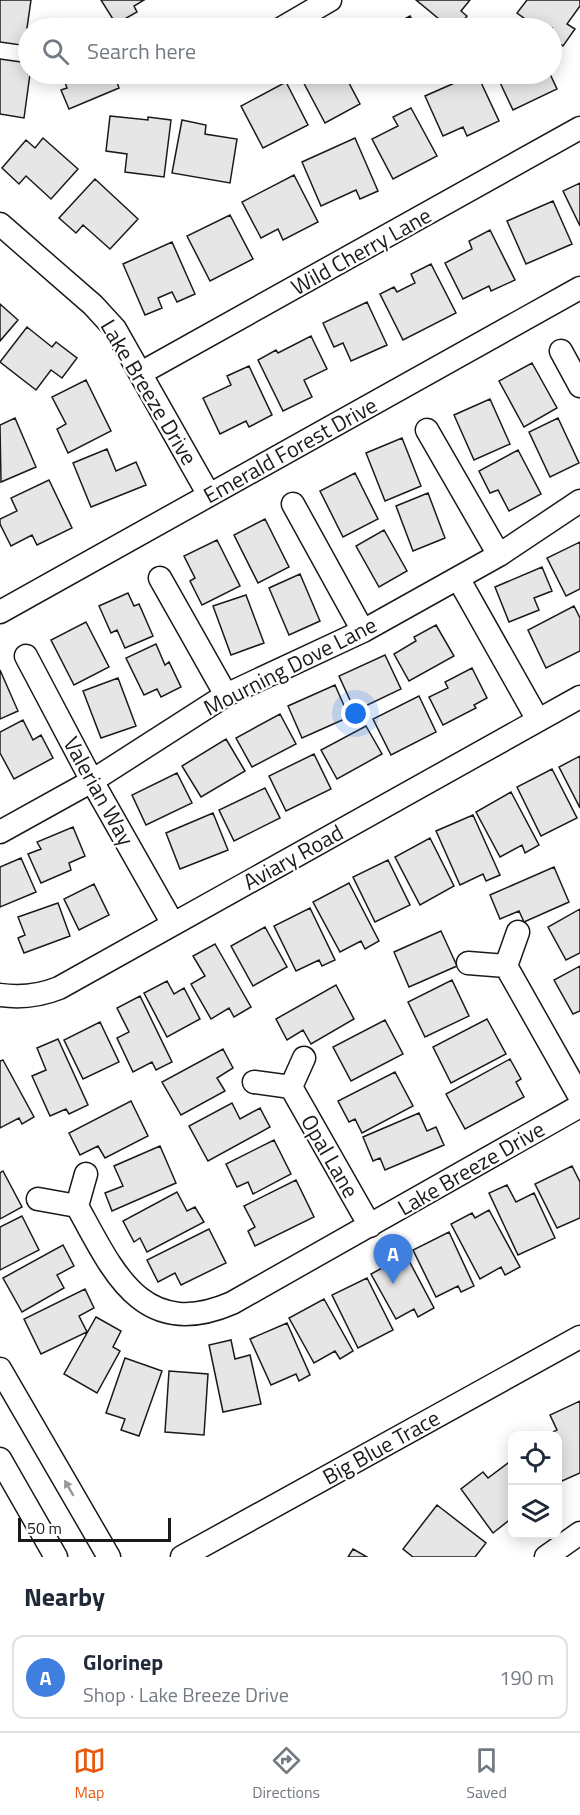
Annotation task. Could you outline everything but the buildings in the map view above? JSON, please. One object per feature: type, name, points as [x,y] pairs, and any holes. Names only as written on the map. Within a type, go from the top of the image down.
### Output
[{"type":"street","points":[[299,18],[330,0]]},
{"type":"street","name":"Wild Cherry Lane","points":[[141,373],[580,128]]},
{"type":"street","name":"Lake Breeze Drive","points":[[0,224],[105,316],[116,329],[209,495]]},
{"type":"street","name":"Emerald Forest Drive","points":[[1,611],[580,288]]},
{"type":"street","points":[[561,351],[580,386]]},
{"type":"street","points":[[427,430],[499,555]]},
{"type":"street","name":"Mourning Dove Lane","points":[[0,832],[92,781],[226,694],[363,631],[499,555],[580,501]]},
{"type":"street","points":[[293,504],[363,631]]},
{"type":"street","points":[[458,578],[538,720]]},
{"type":"street","points":[[160,579],[226,694]]},
{"type":"street","name":"Valerian Way","points":[[26,656],[92,781],[173,924]]},
{"type":"street","name":"Aviary Road","points":[[0,995],[30,997],[52,991],[580,697]]},
{"type":"street","points":[[518,932],[506,966],[580,1097]]},
{"type":"street","points":[[468,963],[506,966]]},
{"type":"street","points":[[254,1082],[291,1087],[304,1058]]},
{"type":"street","name":"Opal Lane","points":[[291,1087],[370,1226]]},
{"type":"street","name":"Lake Breeze Drive","points":[[76,1206],[112,1268],[131,1292],[158,1308],[188,1314],[218,1309],[370,1226],[580,1106]]},
{"type":"street","points":[[38,1199],[76,1206],[86,1174]]},
{"type":"street","name":"Big Blue Trace","points":[[182,1557],[580,1337]]},
{"type":"street","points":[[0,1369],[110,1557]]},
{"type":"street","points":[[0,1459],[56,1557]]},
{"type":"street","points":[[546,1557],[580,1533]]},
{"type":"place","name":"Glorinep","points":[[393,1284]]}]
